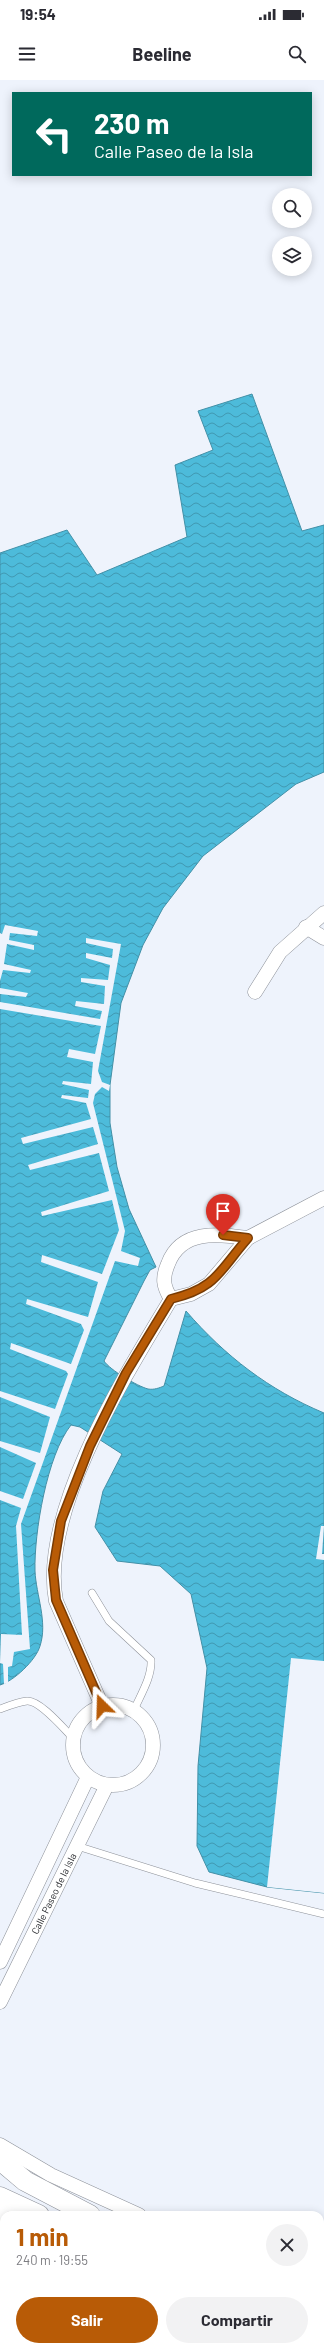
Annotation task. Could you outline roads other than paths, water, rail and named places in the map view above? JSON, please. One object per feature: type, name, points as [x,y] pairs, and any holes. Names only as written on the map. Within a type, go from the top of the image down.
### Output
[{"type":"main road","points":[[0,2160],[25,2181],[82,2211]]},
{"type":"main road","points":[[0,2197],[30,2211]]},
{"type":"street","points":[[255,992],[280,952],[324,912]]},
{"type":"street","points":[[306,927],[324,938]]},
{"type":"street","points":[[102,1706],[56,1600],[53,1587],[53,1570],[61,1521],[90,1446],[126,1373],[171,1299],[191,1294],[209,1284],[248,1238],[324,1198]]},
{"type":"street","points":[[171,1299],[165,1290],[163,1276],[171,1256],[182,1244],[206,1235],[248,1238]]},
{"type":"street","points":[[114,1705],[134,1710],[147,1724],[152,1736],[153,1749],[150,1761],[143,1772],[132,1780],[120,1785],[107,1785],[88,1777],[75,1760],[73,1738],[83,1718],[102,1706],[114,1705]]},
{"type":"street","name":"Calle Paseo de la Isla","points":[[0,1962],[88,1777]]},
{"type":"street","name":"Calle Paseo de la Isla","points":[[0,2002],[107,1785]]},
{"type":"street","points":[[0,2146],[45,2172],[130,2211]]},
{"type":"lane","points":[[92,1593],[109,1621],[150,1660],[151,1668],[148,1679],[134,1710]]},
{"type":"lane","points":[[0,1709],[28,1701],[34,1703],[45,1710],[73,1738]]},
{"type":"lane","points":[[77,1846],[195,1882],[324,1914]]},
{"type":"water","points":[[252,394],[302,531],[324,525],[324,772],[296,784],[203,856],[163,908],[143,945],[121,1003],[110,1085],[110,1123],[117,1167],[129,1209],[156,1267],[150,1270],[104,1361],[118,1373],[143,1387],[152,1389],[164,1386],[186,1311],[216,1343],[249,1370],[285,1394],[324,1413],[324,1893],[267,1887],[209,1872],[197,1846],[198,1766],[207,1668],[191,1594],[160,1566],[117,1561],[95,1527],[103,1491],[122,1454],[80,1427],[71,1425],[55,1455],[49,1474],[40,1516],[35,1555],[35,1571],[43,1628],[40,1646],[38,1652],[18,1675],[0,1685],[0,553],[67,530],[97,575],[187,537],[175,465],[213,450],[198,411]]}]
